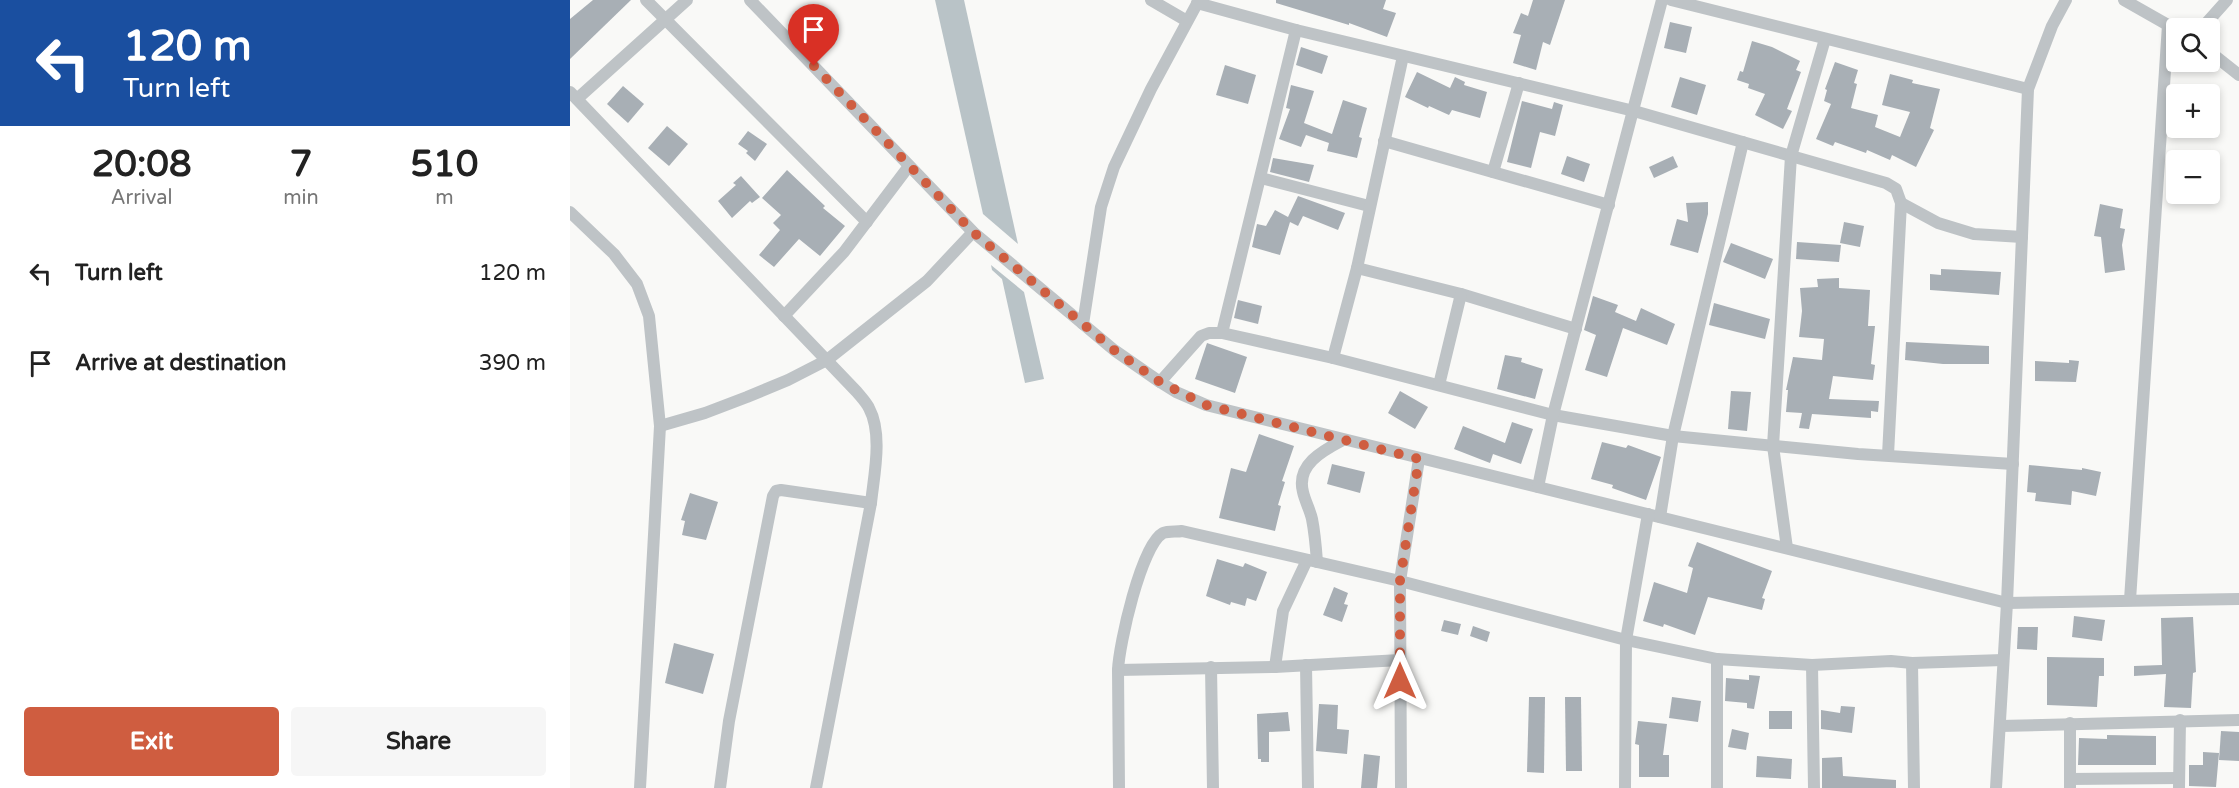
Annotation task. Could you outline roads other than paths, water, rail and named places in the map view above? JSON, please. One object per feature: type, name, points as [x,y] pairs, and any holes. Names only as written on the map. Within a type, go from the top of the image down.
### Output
[{"type":"street","points":[[646,0],[867,222]]},
{"type":"street","points":[[687,0],[573,96],[827,360],[869,408],[875,423],[877,456],[871,503],[816,788]]},
{"type":"street","points":[[750,0],[973,232],[1114,350],[1160,382],[1206,405],[2007,603],[2239,599]]},
{"type":"street","points":[[1151,0],[1187,21]]},
{"type":"street","points":[[1538,487],[1552,415],[1662,0]]},
{"type":"street","points":[[1671,0],[2028,89]]},
{"type":"street","points":[[1996,788],[2007,603],[2028,89],[2052,26],[2066,0]]},
{"type":"street","points":[[2124,0],[2166,23]]},
{"type":"street","points":[[2211,18],[2227,0]]},
{"type":"street","points":[[1083,324],[1101,207],[1114,167],[1151,89],[1198,1],[1296,30],[1634,111],[1886,183],[1896,189],[1901,203],[1888,455]]},
{"type":"street","points":[[1222,333],[1296,30]]},
{"type":"street","points":[[1787,548],[1773,446],[1791,156],[1826,39]]},
{"type":"street","points":[[1333,358],[1357,268],[1403,56]]},
{"type":"street","points":[[2220,60],[2239,75]]},
{"type":"street","points":[[2130,600],[2170,72]]},
{"type":"street","points":[[1493,172],[1519,83]]},
{"type":"street","points":[[1384,141],[1609,205]]},
{"type":"street","points":[[1625,788],[1626,640],[1743,142]]},
{"type":"street","points":[[784,316],[844,252],[909,166]]},
{"type":"street","points":[[1261,178],[1369,206]]},
{"type":"street","points":[[1901,203],[1938,223],[1974,234],[2022,237]]},
{"type":"street","points":[[570,212],[614,254],[637,284],[649,316],[660,426],[640,788]]},
{"type":"street","points":[[660,426],[715,409],[788,380],[827,360],[927,281],[973,232]]},
{"type":"street","points":[[1357,268],[1461,294],[1576,329]]},
{"type":"street","points":[[1439,386],[1461,294]]},
{"type":"street","points":[[1160,382],[1201,336],[1209,333],[1222,333],[1333,358],[1552,415],[1673,436],[2013,464]]},
{"type":"street","points":[[1275,667],[1282,611],[1312,561],[1315,534],[1303,493],[1302,477],[1309,462],[1322,451],[1342,440]]},
{"type":"street","points":[[1401,788],[1400,581],[1419,459]]},
{"type":"street","points":[[720,788],[731,710],[773,496],[776,491],[781,490],[871,503]]},
{"type":"street","points":[[1119,788],[1118,670],[1120,644],[1136,585],[1156,540],[1164,533],[1182,531],[1400,581],[1626,640],[1717,659],[1812,665],[1891,661],[1912,663],[2003,660]]},
{"type":"street","points":[[1717,659],[1717,788]]},
{"type":"street","points":[[1118,670],[1275,667],[1400,660]]},
{"type":"street","points":[[1912,663],[1914,788]]},
{"type":"street","points":[[1306,665],[1308,788]]},
{"type":"street","points":[[1812,665],[1814,788]]},
{"type":"street","points":[[1211,667],[1213,788]]},
{"type":"street","points":[[2070,723],[2070,784],[2179,783],[2180,720]]},
{"type":"street","points":[[2000,726],[2239,720]]}]
